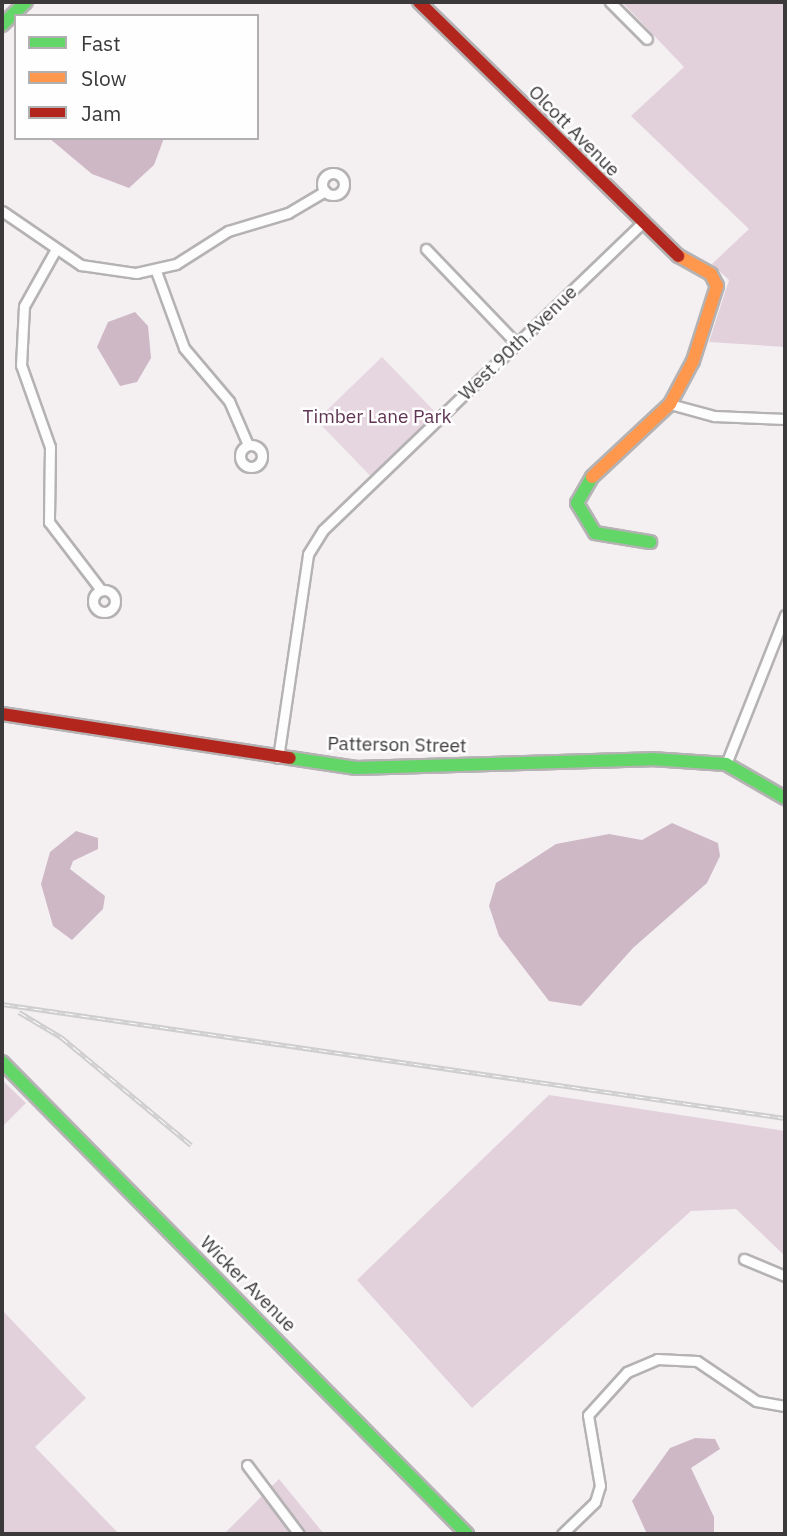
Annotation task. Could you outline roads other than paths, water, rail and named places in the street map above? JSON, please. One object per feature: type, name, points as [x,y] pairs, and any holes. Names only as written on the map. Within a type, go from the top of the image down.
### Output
[{"type":"main road","points":[[3,21],[26,2]]},
{"type":"main road","name":"Olcott Avenue","points":[[419,2],[640,225],[668,251],[711,274],[717,286],[694,361],[670,404]]},
{"type":"main road","points":[[650,541],[595,533],[577,503],[587,482],[670,404]]},
{"type":"main road","name":"Patterson Street","points":[[2,714],[278,758],[383,768],[651,759],[726,764],[785,798]]},
{"type":"main road","name":"Wicker Avenue","points":[[2,1062],[467,1534]]},
{"type":"street","points":[[610,2],[647,39]]},
{"type":"street","points":[[2,211],[56,249],[97,270],[156,271],[228,230],[288,213],[325,191]]},
{"type":"street","name":"West 90th Avenue","points":[[278,758],[308,554],[323,530],[640,225]]},
{"type":"street","points":[[56,249],[24,306],[21,365],[50,447],[49,522],[101,590]]},
{"type":"street","points":[[426,249],[517,344]]},
{"type":"street","points":[[156,271],[184,348],[229,401],[248,445]]},
{"type":"street","points":[[670,404],[714,416],[785,419]]},
{"type":"street","points":[[726,764],[785,615]]},
{"type":"street","points":[[744,1259],[785,1276]]},
{"type":"street","points":[[562,1534],[595,1502],[600,1486],[588,1415],[627,1372],[657,1359],[697,1360],[756,1401],[785,1406]]},
{"type":"street","points":[[247,1465],[299,1534]]},
{"type":"railway","points":[[2,1004],[785,1118]]},
{"type":"railway","points":[[19,1012],[61,1037],[191,1145]]},
{"type":"park label","name":"Timber Lane Park","points":[[377,417]]}]
